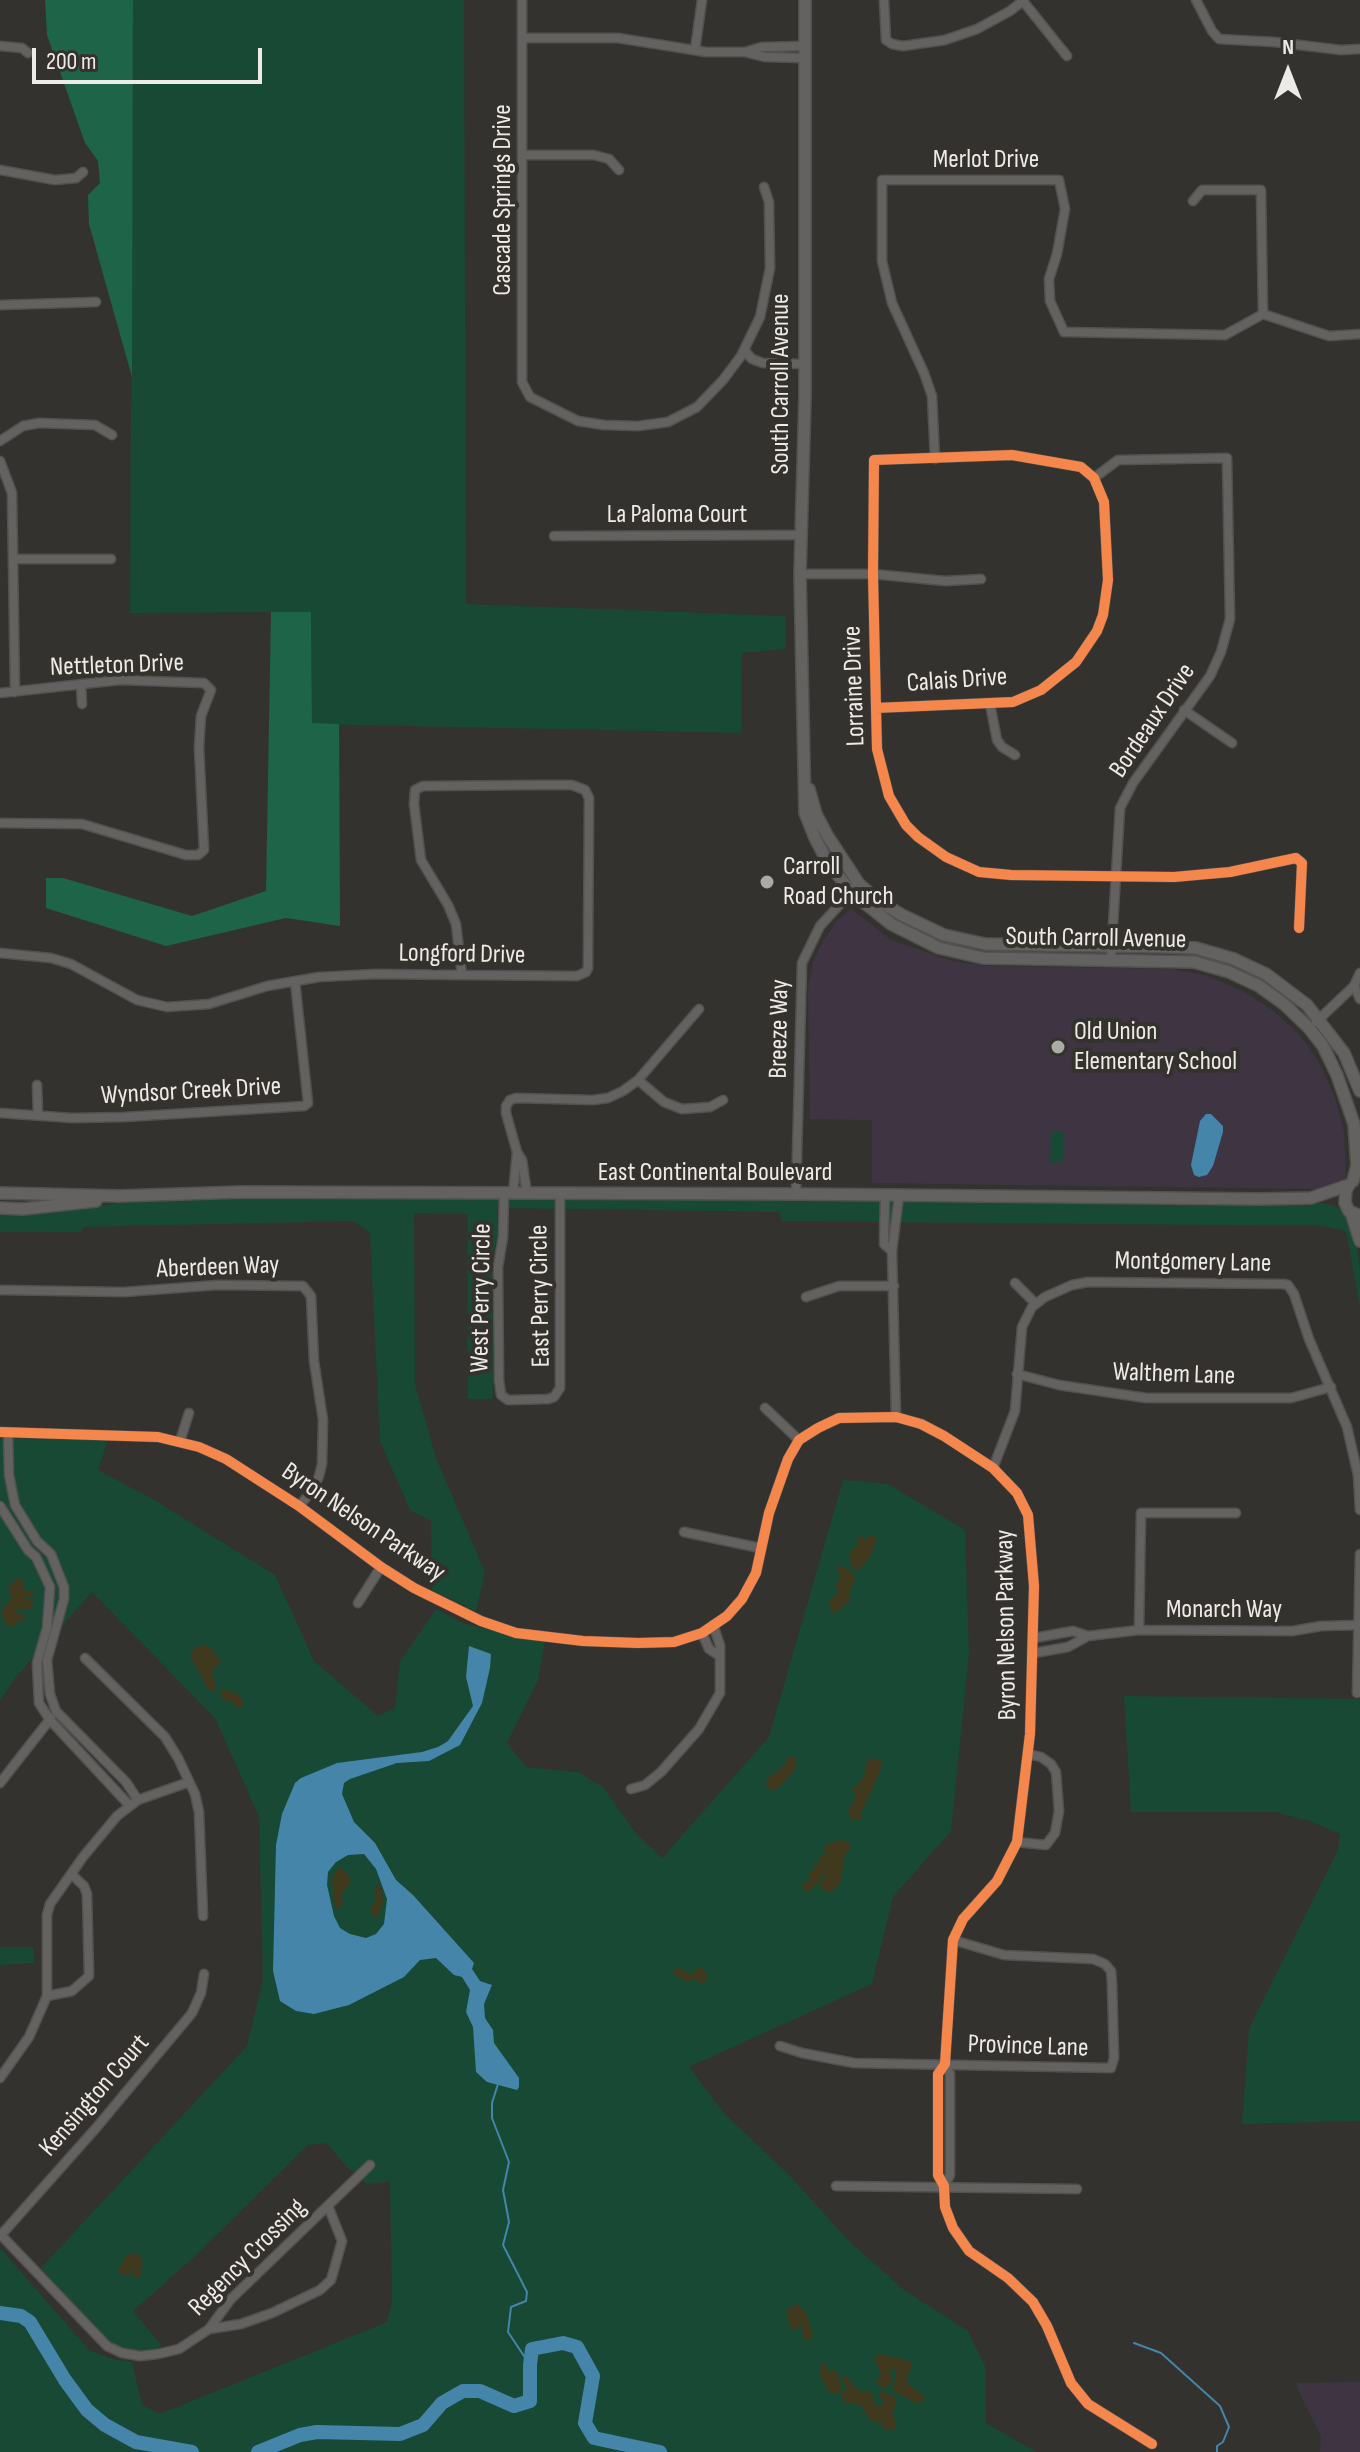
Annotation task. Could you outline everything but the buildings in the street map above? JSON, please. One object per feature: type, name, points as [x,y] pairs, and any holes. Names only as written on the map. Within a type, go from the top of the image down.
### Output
[{"type":"main road","name":"South Carroll Avenue","points":[[805,0],[800,574],[803,769],[816,814],[855,888],[906,933],[939,948],[1006,959],[1168,960],[1210,966],[1259,986],[1284,1004],[1309,1028],[1329,1059],[1352,1115],[1357,1165],[1354,1182],[1344,1197],[1353,1212],[1360,1241]]},
{"type":"main road","name":"South Carroll Avenue","points":[[855,888],[929,929],[962,940],[1006,945],[1169,947],[1214,952],[1266,974],[1293,993],[1320,1019],[1344,1053],[1360,1091]]},
{"type":"main road","name":"East Continental Boulevard","points":[[1311,1198],[1354,1182]]},
{"type":"main road","name":"East Continental Boulevard","points":[[0,1193],[119,1196],[242,1192],[1311,1198],[1353,1212]]},
{"type":"main road","name":"East Continental Boulevard","points":[[0,1208],[90,1203],[119,1196]]},
{"type":"street","name":"Cascade Springs Drive","points":[[522,0],[522,382],[530,397],[578,421],[638,426],[668,422],[697,407],[723,380],[744,350]]},
{"type":"street","points":[[695,50],[702,0]]},
{"type":"street","points":[[884,0],[885,32],[889,43],[903,46],[945,40],[977,29],[1024,1],[1067,56]]},
{"type":"street","points":[[1196,0],[1219,39],[1360,49]]},
{"type":"street","points":[[522,38],[618,38],[695,50],[745,52],[762,47],[805,52]]},
{"type":"street","points":[[0,46],[22,48],[28,53]]},
{"type":"street","points":[[523,155],[594,155],[609,159],[619,170]]},
{"type":"street","points":[[0,170],[55,180],[76,178],[83,172]]},
{"type":"street","name":"Merlot Drive","points":[[935,459],[932,396],[892,303],[882,261],[882,180],[1059,180],[1065,209],[1049,279],[1050,301],[1064,332],[1225,335],[1263,314]]},
{"type":"street","points":[[764,187],[769,202],[769,281],[760,317],[744,350],[752,359],[763,363],[804,364]]},
{"type":"street","points":[[1193,201],[1202,190],[1261,190],[1263,314],[1329,336],[1360,334]]},
{"type":"street","points":[[0,305],[96,302]]},
{"type":"street","points":[[0,441],[23,426],[39,423],[95,425],[112,435]]},
{"type":"street","points":[[935,459],[1012,455],[1081,467],[1094,478]]},
{"type":"street","name":"Bordeaux Drive","points":[[1094,478],[1118,460],[1227,458],[1230,619],[1221,652],[1210,676],[1133,783],[1120,808],[1111,959]]},
{"type":"street","name":"Lorraine Drive","points":[[935,459],[874,460],[877,749],[889,796],[906,825],[946,857],[979,872],[1011,875],[1204,875],[1296,858],[1302,863],[1299,928]]},
{"type":"street","points":[[0,461],[12,493],[15,692]]},
{"type":"street","name":"Calais Drive","points":[[876,708],[1013,702],[1041,690],[1070,669],[1092,641],[1103,615],[1108,580],[1104,502],[1094,478]]},
{"type":"street","name":"La Paloma Court","points":[[554,536],[801,535]]},
{"type":"street","points":[[14,559],[111,559]]},
{"type":"street","points":[[800,574],[873,574],[945,581],[981,579]]},
{"type":"street","name":"Nettleton Drive","points":[[0,693],[120,680],[208,684],[211,694],[201,716],[199,747],[203,852],[186,855],[82,824],[0,823]]},
{"type":"street","points":[[81,684],[82,704]]},
{"type":"street","points":[[990,704],[997,740],[1015,755]]},
{"type":"street","points":[[1184,710],[1232,743]]},
{"type":"street","name":"Longford Drive","points":[[0,953],[51,958],[71,964],[137,1000],[167,1007],[209,1004],[295,981],[376,974],[462,975],[577,976],[588,968],[589,798],[585,790],[572,785],[415,790],[421,860],[456,924],[462,975]]},
{"type":"street","name":"Breeze Way","points":[[796,1194],[802,963],[820,926],[855,888]]},
{"type":"street","points":[[1309,1028],[1354,986],[1360,973]]},
{"type":"street","name":"Wyndsor Creek Drive","points":[[0,1113],[72,1118],[125,1117],[304,1106],[308,1103],[295,981]]},
{"type":"street","points":[[1354,986],[1360,999]]},
{"type":"street","points":[[527,1194],[522,1160],[506,1113],[510,1100],[608,1098],[638,1080],[699,1009]]},
{"type":"street","points":[[638,1080],[664,1102],[682,1109],[710,1107],[723,1100]]},
{"type":"street","points":[[37,1085],[38,1115]]},
{"type":"street","name":"West Perry Circle","points":[[508,1400],[501,1395],[499,1380],[498,1267],[517,1152]]},
{"type":"street","name":"East Perry Circle","points":[[508,1400],[548,1399],[554,1397],[560,1388],[560,1194]]},
{"type":"street","points":[[885,1196],[884,1244],[892,1251]]},
{"type":"street","points":[[896,1417],[892,1251],[899,1196]]},
{"type":"street","name":"Montgomery Lane","points":[[1036,1304],[1056,1291],[1088,1282],[1288,1285],[1347,1427],[1358,1462],[1360,1510]]},
{"type":"street","points":[[993,1468],[1015,1411],[1022,1327],[1036,1304],[1015,1283]]},
{"type":"street","name":"Aberdeen Way","points":[[0,1290],[124,1292],[218,1285],[303,1286],[311,1296],[314,1361],[323,1420],[319,1476],[312,1491],[299,1506]]},
{"type":"street","points":[[806,1297],[839,1286],[894,1286]]},
{"type":"street","name":"Walthem Lane","points":[[1017,1374],[1059,1385],[1146,1398],[1291,1398],[1331,1387]]},
{"type":"street","points":[[765,1408],[799,1440]]},
{"type":"street","points":[[180,1441],[189,1413]]},
{"type":"street","name":"Byron Nelson Parkway","points":[[4,1432],[111,1435],[180,1441],[226,1459],[299,1506],[381,1567],[454,1609],[516,1633],[583,1641],[674,1642],[702,1633],[727,1616],[742,1599],[756,1573],[780,1477],[799,1440],[839,1418],[896,1417],[921,1424],[993,1468],[1017,1493],[1028,1515],[1034,1586],[1028,1754],[1017,1842],[997,1881],[963,1919],[953,1940],[945,2064],[950,2074],[950,2175],[944,2186]]},
{"type":"street","points":[[4,1432],[15,1505],[37,1541],[51,1554],[64,1587],[64,1599],[47,1660],[50,1694],[56,1711],[126,1782],[134,1803]]},
{"type":"street","points":[[0,1506],[28,1550],[36,1557],[50,1587],[47,1628],[37,1663],[39,1703],[50,1720],[134,1803]]},
{"type":"street","points":[[1139,1630],[1141,1513],[1236,1513]]},
{"type":"street","points":[[684,1532],[760,1548]]},
{"type":"street","points":[[1357,1693],[1360,1554]]},
{"type":"street","points":[[358,1603],[381,1567]]},
{"type":"street","points":[[631,1789],[645,1785],[661,1772],[699,1729],[720,1693],[720,1645],[713,1625]]},
{"type":"street","name":"Monarch Way","points":[[1034,1653],[1068,1647],[1088,1636],[1139,1630],[1292,1631],[1321,1626],[1360,1625]]},
{"type":"street","name":"Monarch Way","points":[[1034,1638],[1073,1631],[1088,1636]]},
{"type":"street","points":[[702,1633],[709,1649],[718,1655]]},
{"type":"street","points":[[85,1658],[165,1737],[195,1794],[199,1812],[203,1916]]},
{"type":"street","points":[[0,1783],[56,1711]]},
{"type":"street","points":[[1017,1842],[1046,1845],[1055,1833],[1059,1811],[1056,1772],[1041,1757],[1028,1754]]},
{"type":"street","points":[[0,2078],[29,2037],[47,1996],[47,1915],[50,1904],[99,1836],[134,1803],[189,1782]]},
{"type":"street","points":[[47,1996],[72,1991],[89,1976],[87,1894],[84,1886],[71,1874]]},
{"type":"street","name":"Province Lane","points":[[780,2046],[854,2063],[1111,2068],[1114,2058],[1112,1983],[1111,1971],[1105,1964],[1093,1959],[1004,1955],[953,1940]]},
{"type":"street","name":"Kensington Court","points":[[0,2234],[96,2128],[192,2013],[201,1993],[204,1974]]},
{"type":"street","name":"Byron Nelson Parkway","points":[[945,2064],[938,2074],[938,2175],[944,2186],[945,2207],[953,2228],[969,2251],[1008,2278],[1033,2302],[1047,2326],[1071,2383],[1088,2404],[1152,2444]]},
{"type":"street","points":[[938,2124],[950,2124]]},
{"type":"street","name":"Regency Crossing","points":[[0,2234],[107,2346],[140,2356],[179,2349],[209,2329],[231,2299],[370,2165]]},
{"type":"street","points":[[836,2186],[1077,2189]]},
{"type":"street","points":[[209,2329],[241,2324],[272,2313],[320,2290],[331,2280],[342,2241],[328,2206]]},
{"type":"shaded area","name":"Old Union Elementary School","points":[[851,909],[891,940],[952,961],[986,966],[1172,969],[1208,976],[1244,992],[1271,1009],[1298,1033],[1318,1061],[1334,1095],[1344,1132],[1346,1180],[1322,1189],[872,1183],[872,1120],[810,1119],[808,988],[813,962],[837,921]]},
{"type":"shaded area","points":[[1360,2382],[1360,2452],[1320,2452],[1321,2436],[1295,2383]]},
{"type":"green space","points":[[45,0],[133,0],[132,377],[89,224],[88,195],[100,183],[98,161],[85,143],[47,35]]},
{"type":"green space","points":[[133,0],[464,0],[466,604],[785,616],[786,649],[742,653],[741,733],[312,724],[311,612],[130,613]]},
{"type":"green space","points":[[271,612],[311,612],[312,723],[339,724],[340,926],[286,918],[166,946],[46,908],[46,878],[63,878],[192,916],[266,891]]},
{"type":"green space","points":[[1051,1131],[1063,1132],[1063,1161],[1050,1163]]},
{"type":"green space","points":[[144,1198],[1323,1203],[1349,1215],[1355,1230],[1360,1307],[1346,1231],[1322,1226],[781,1221],[780,1212],[498,1208],[497,1240],[492,1257],[493,1399],[468,1399],[467,1214],[414,1213],[415,1384],[436,1458],[485,1572],[476,1611],[432,1590],[431,1521],[410,1510],[380,1441],[370,1233],[353,1221],[83,1227],[81,1232],[0,1232],[0,1213],[95,1207]]},
{"type":"green space","points":[[0,1438],[108,1440],[98,1470],[154,1500],[275,1575],[314,1661],[378,1716],[395,1708],[400,1662],[436,1609],[462,1623],[545,1642],[538,1680],[507,1743],[526,1767],[578,1772],[603,1787],[634,1831],[662,1858],[769,1737],[843,1480],[888,1484],[965,1530],[969,1654],[951,1831],[893,1897],[872,1984],[689,2067],[724,2113],[789,2175],[849,2241],[904,2290],[968,2331],[985,2366],[986,2423],[1036,2452],[0,2452],[0,2248],[90,2351],[132,2362],[142,2405],[160,2414],[387,2322],[392,2302],[390,2181],[367,2184],[326,2143],[308,2145],[191,2260],[133,2311],[162,2346],[148,2351],[125,2350],[102,2338],[41,2268],[247,2046],[263,1979],[259,1817],[215,1718],[92,1592],[16,1677],[0,1701]]},
{"type":"green space","points":[[1124,1696],[1360,1699],[1360,2121],[1242,2124],[1249,2029],[1338,1850],[1340,1834],[1310,1821],[1275,1812],[1131,1812]]},
{"type":"green space","points":[[0,1947],[33,1947],[35,1963],[0,1965]]},
{"type":"sand","points":[[874,1535],[876,1540],[871,1556],[860,1569],[853,1570],[849,1557],[858,1545],[858,1538],[863,1536],[866,1541]]},
{"type":"sand","points":[[839,1565],[852,1572],[855,1581],[849,1602],[835,1613],[829,1600],[838,1594]]},
{"type":"sand","points":[[19,1577],[23,1581],[23,1590],[33,1592],[33,1596],[24,1599],[34,1603],[29,1609],[17,1609],[16,1613],[23,1614],[25,1619],[10,1627],[1,1611],[12,1598],[8,1588]]},
{"type":"sand","points":[[203,1645],[211,1648],[221,1661],[212,1671],[214,1692],[208,1689],[191,1658],[193,1649]]},
{"type":"sand","points":[[223,1688],[243,1700],[242,1707],[236,1708],[232,1701],[222,1700]]},
{"type":"sand","points":[[789,1756],[795,1758],[797,1767],[778,1789],[769,1790],[767,1779],[785,1764]]},
{"type":"sand","points":[[872,1758],[881,1760],[881,1769],[861,1819],[852,1821],[848,1812],[856,1797],[852,1790],[864,1777],[866,1763]]},
{"type":"sand","points":[[848,1841],[851,1847],[844,1857],[841,1882],[832,1891],[824,1892],[820,1884],[825,1876],[823,1873],[818,1884],[804,1891],[802,1885],[810,1880],[809,1872],[815,1870],[813,1863],[820,1864],[819,1857],[825,1854],[824,1845]]},
{"type":"sand","points":[[339,1867],[347,1873],[351,1882],[341,1894],[343,1904],[338,1909],[332,1879]]},
{"type":"sand","points":[[378,1885],[382,1889],[383,1903],[379,1916],[375,1917],[369,1909],[375,1903],[375,1887]]},
{"type":"sand","points":[[700,1966],[707,1974],[703,1984],[695,1980],[685,1981],[672,1973],[676,1967],[691,1974]]},
{"type":"sand","points":[[137,2253],[143,2260],[140,2278],[133,2277],[134,2265],[130,2275],[119,2274],[118,2270],[127,2255]]},
{"type":"sand","points":[[797,2304],[806,2312],[813,2335],[810,2341],[803,2338],[801,2323],[796,2330],[791,2329],[786,2310]]},
{"type":"sand","points":[[879,2354],[910,2361],[912,2366],[906,2380],[924,2395],[924,2401],[916,2403],[893,2391],[896,2373],[893,2368],[889,2370],[892,2379],[890,2386],[878,2386],[876,2382],[881,2374],[874,2358]]},
{"type":"sand","points":[[825,2361],[829,2372],[833,2369],[837,2372],[843,2394],[847,2388],[841,2378],[846,2376],[859,2391],[870,2391],[877,2407],[885,2402],[879,2397],[882,2390],[897,2399],[893,2414],[895,2430],[885,2430],[881,2423],[870,2420],[861,2405],[843,2402],[842,2394],[830,2394],[820,2375],[821,2364]]},
{"type":"water","points":[[1206,1114],[1211,1114],[1223,1126],[1223,1132],[1213,1166],[1207,1175],[1199,1177],[1194,1175],[1191,1165],[1200,1121]]},
{"type":"water","points":[[469,1646],[491,1654],[482,1703],[460,1745],[429,1761],[397,1763],[350,1779],[344,1783],[342,1794],[354,1822],[375,1843],[396,1880],[474,1963],[472,1969],[480,1981],[492,1985],[484,2004],[485,2018],[493,2030],[494,2043],[519,2078],[517,2090],[487,2082],[476,2072],[473,2027],[466,2012],[470,1990],[462,1977],[454,1975],[436,1958],[420,1960],[404,1977],[349,2005],[314,2014],[296,2011],[280,2001],[273,1971],[276,1845],[282,1814],[295,1783],[337,1763],[422,1752],[448,1741],[473,1706],[466,1677]],"holes":[[[364,1854],[376,1869],[387,1899],[384,1924],[376,1934],[366,1938],[350,1934],[340,1928],[334,1916],[327,1885],[328,1872],[336,1862],[348,1855]]]},
{"type":"waterway","points":[[498,2084],[492,2103],[492,2118],[509,2162],[503,2190],[509,2222],[503,2245],[527,2292],[526,2301],[511,2307],[508,2332],[530,2365]]},
{"type":"waterway","points":[[0,2313],[21,2316],[30,2322],[65,2380],[87,2410],[105,2425],[136,2442],[192,2452]]},
{"type":"waterway","points":[[258,2452],[300,2435],[317,2432],[400,2434],[423,2425],[442,2403],[463,2391],[480,2391],[514,2406],[530,2401],[532,2349],[563,2343],[577,2347],[593,2376],[585,2423],[594,2438],[660,2452]]},
{"type":"waterway","points":[[1134,2343],[1161,2353],[1220,2406],[1229,2427],[1223,2442],[1217,2446],[1217,2452]]},
{"type":"cycle path","points":[[876,708],[1013,702],[1041,690],[1076,662],[1097,631],[1103,615],[1108,580],[1104,502],[1094,478],[1081,467],[1012,455],[874,460],[873,574],[876,708],[877,749],[889,796],[906,825],[918,837],[946,857],[979,872],[1174,877],[1230,872],[1296,858],[1302,863],[1299,928]]},
{"type":"cycle path","points":[[0,1432],[158,1437],[199,1447],[226,1459],[299,1506],[414,1588],[481,1621],[516,1633],[583,1641],[638,1643],[674,1642],[702,1633],[727,1616],[742,1599],[756,1573],[769,1513],[788,1459],[799,1440],[818,1428],[839,1418],[896,1417],[921,1424],[944,1436],[993,1468],[1017,1493],[1028,1515],[1034,1586],[1030,1734],[1017,1842],[997,1881],[963,1919],[953,1940],[945,2064],[938,2074],[938,2175],[944,2186],[945,2207],[953,2228],[969,2251],[1008,2278],[1033,2302],[1047,2326],[1071,2383],[1088,2404],[1152,2444]]},
{"type":"place","name":"Carroll Road Church","points":[[767,882]]},
{"type":"place","name":"Old Union Elementary School","points":[[1058,1047]]}]
